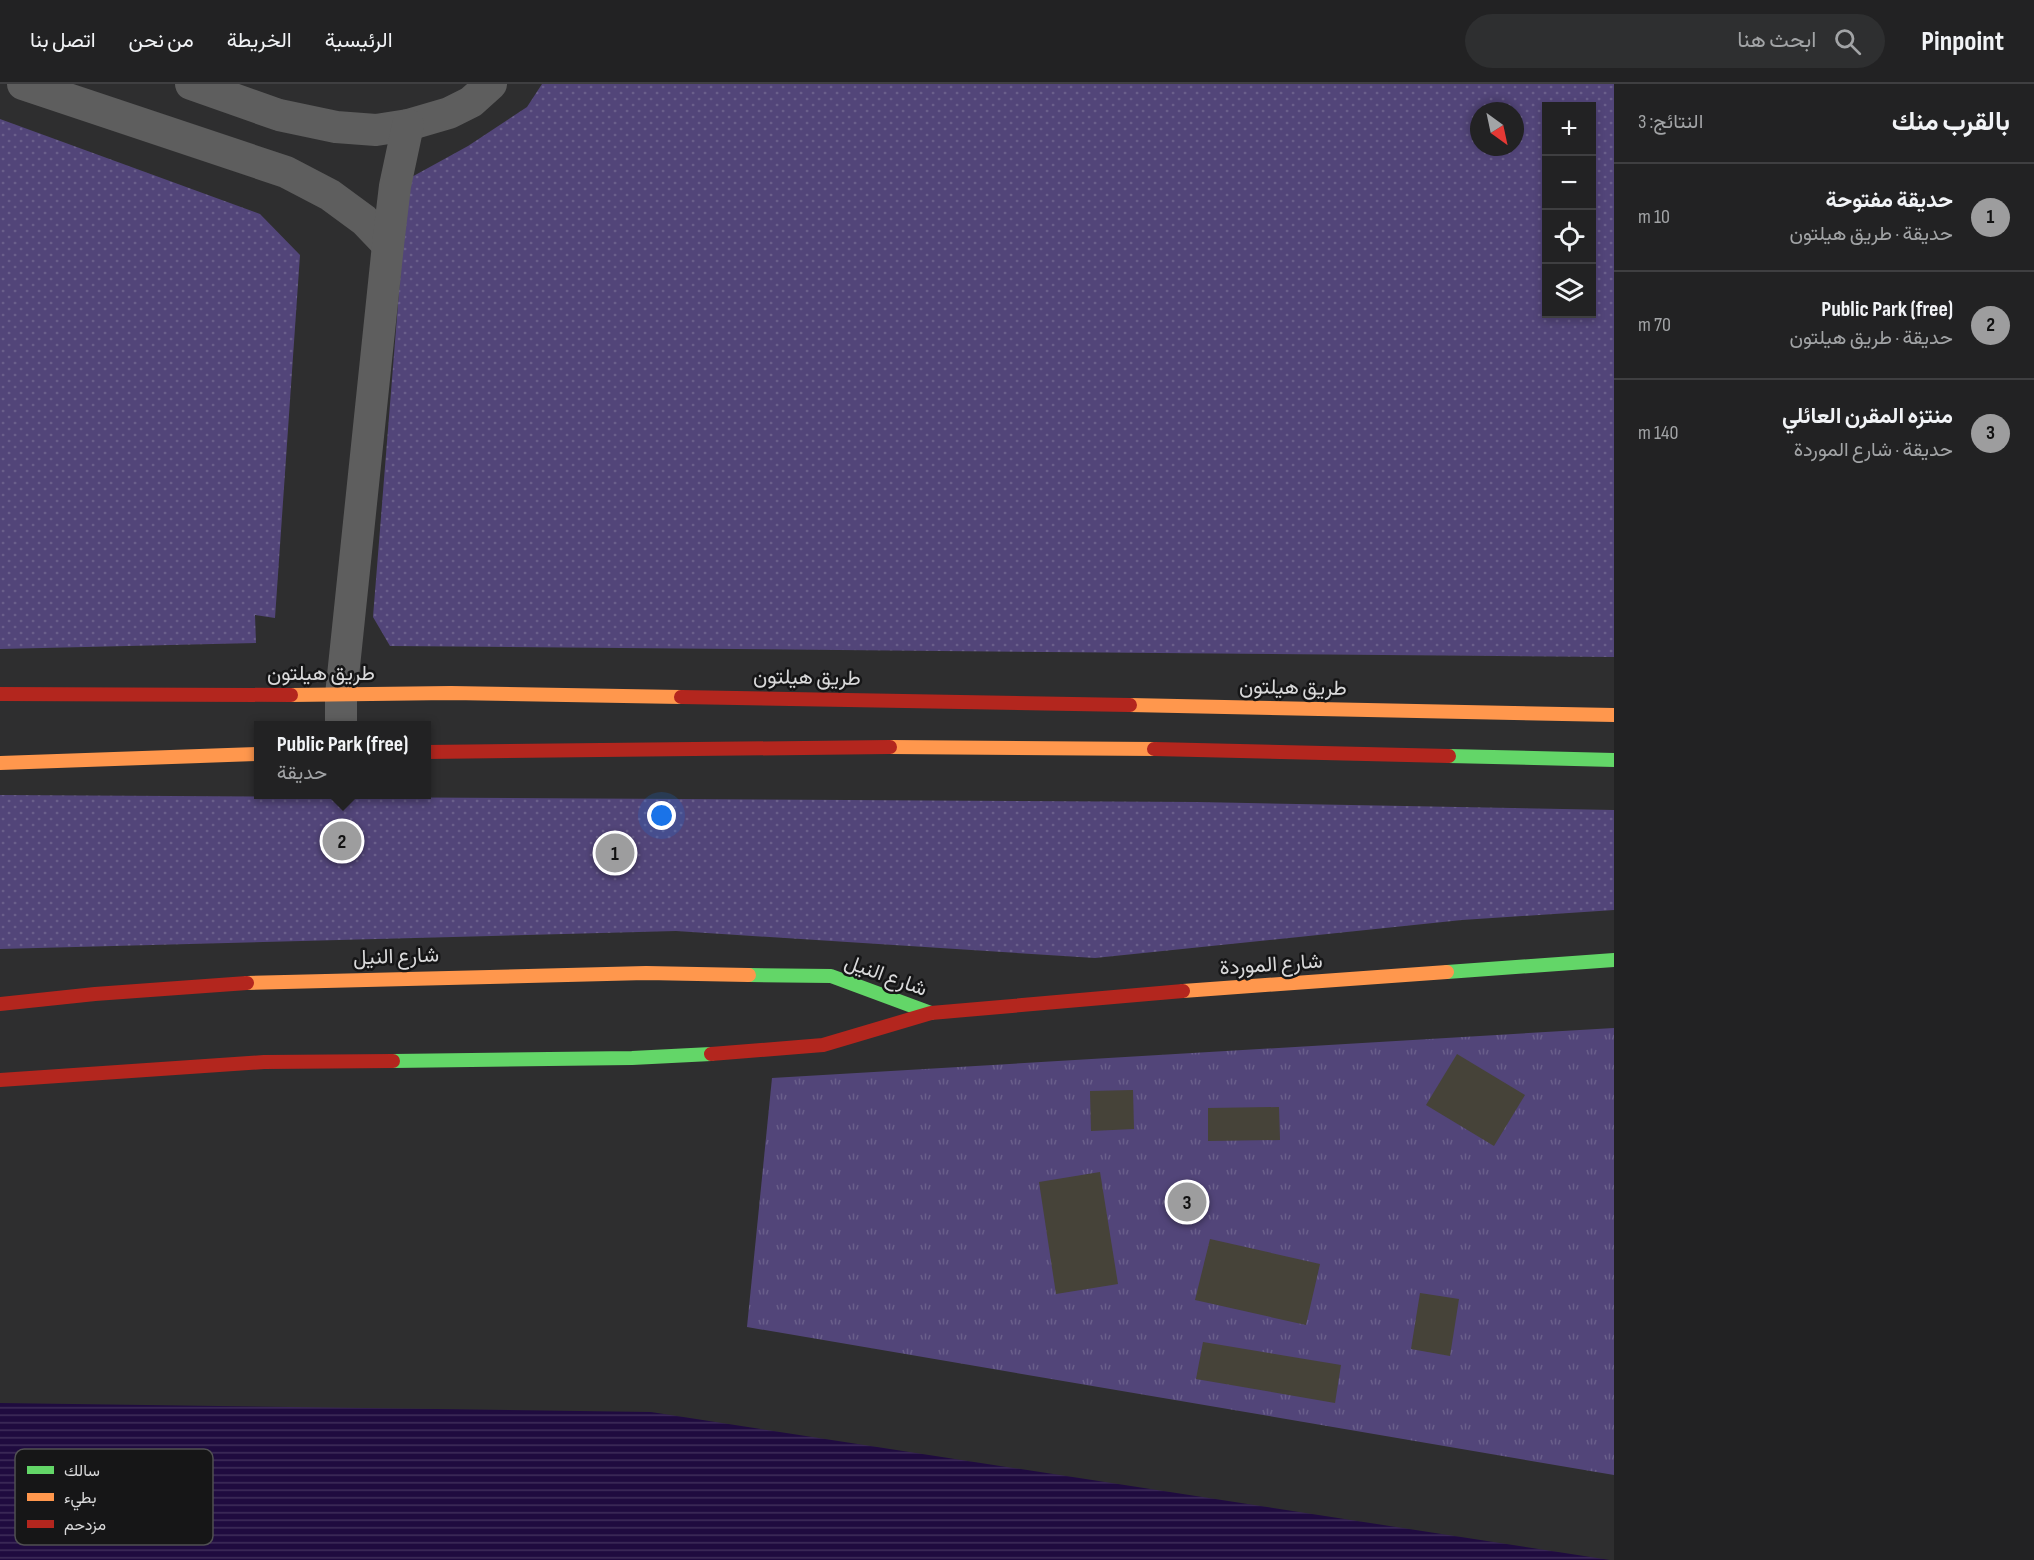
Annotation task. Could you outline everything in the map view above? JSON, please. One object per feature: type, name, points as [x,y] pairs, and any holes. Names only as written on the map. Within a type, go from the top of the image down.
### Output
[{"type":"street","points":[[23,84],[286,172],[339,202],[364,220],[387,245]]},
{"type":"street","points":[[191,84],[279,115],[336,127],[376,130],[408,125],[449,113],[471,102],[491,84]]},
{"type":"street","points":[[341,721],[341,695],[387,245],[394,186],[408,125]]},
{"type":"street","name":"طريق هيلتون","points":[[0,694],[559,694],[1614,715]]},
{"type":"street","points":[[431,752],[890,747],[1097,748],[1614,760]]},
{"type":"street","points":[[0,763],[254,754]]},
{"type":"street","name":"شارع الموردة","points":[[931,1014],[1158,993],[1614,960]]},
{"type":"street","name":"شارع النيل","points":[[0,1004],[95,994],[273,981],[646,972],[831,976],[931,1014]]},
{"type":"street","name":"شارع النيل","points":[[0,1080],[264,1062],[632,1058],[705,1054],[823,1045],[931,1014]]},
{"type":"green space","points":[[542,84],[1614,84],[1614,657],[390,646],[373,617],[408,179],[468,146],[527,107]]},
{"type":"green space","points":[[0,119],[260,214],[300,255],[275,618],[255,615],[256,643],[0,649]]},
{"type":"green space","points":[[0,795],[254,796],[254,799],[431,798],[1198,802],[1614,810],[1614,910],[1462,920],[1095,958],[676,931],[0,949]]},
{"type":"green space","points":[[1614,1028],[1614,1475],[747,1327],[772,1078]]},
{"type":"shaded area","points":[[0,1403],[651,1412],[1610,1560],[0,1560]]},
{"type":"building","points":[[1457,1054],[1525,1095],[1494,1146],[1426,1105]]},
{"type":"building","points":[[1133,1090],[1134,1129],[1091,1131],[1090,1091]]},
{"type":"building","points":[[1279,1107],[1280,1140],[1208,1141],[1208,1108]]},
{"type":"building","points":[[1100,1172],[1118,1284],[1056,1294],[1039,1182]]},
{"type":"building","points":[[1210,1239],[1320,1264],[1306,1325],[1195,1300]]},
{"type":"building","points":[[1420,1293],[1459,1299],[1450,1356],[1411,1349]]},
{"type":"building","points":[[1203,1342],[1341,1365],[1335,1403],[1196,1379]]},
{"type":"traffic: fast","points":[[1449,756],[1614,760]]},
{"type":"traffic: fast","points":[[1447,972],[1614,960]]},
{"type":"traffic: fast","points":[[749,975],[831,976],[931,1013]]},
{"type":"traffic: fast","points":[[393,1061],[632,1058],[711,1054]]},
{"type":"traffic: slow","points":[[291,695],[451,693],[681,697]]},
{"type":"traffic: slow","points":[[1130,705],[1614,715]]},
{"type":"traffic: slow","points":[[890,747],[1154,749]]},
{"type":"traffic: slow","points":[[0,763],[254,754]]},
{"type":"traffic: slow","points":[[1183,991],[1447,972]]},
{"type":"traffic: slow","points":[[247,983],[646,973],[749,975]]},
{"type":"traffic: jam","points":[[0,694],[291,695]]},
{"type":"traffic: jam","points":[[681,697],[1130,705]]},
{"type":"traffic: jam","points":[[431,752],[890,747]]},
{"type":"traffic: jam","points":[[1154,749],[1449,756]]},
{"type":"traffic: jam","points":[[0,1004],[95,994],[247,983]]},
{"type":"traffic: jam","points":[[711,1054],[823,1045],[931,1013],[1183,991]]},
{"type":"traffic: jam","points":[[0,1080],[264,1062],[393,1061]]},
{"type":"place","name":"Public Park (free)","points":[[342,841]]},
{"type":"place","name":"حديقة مفتوحة","points":[[615,853]]},
{"type":"place","name":"منتزه المقرن العائلي","points":[[1187,1202]]}]
